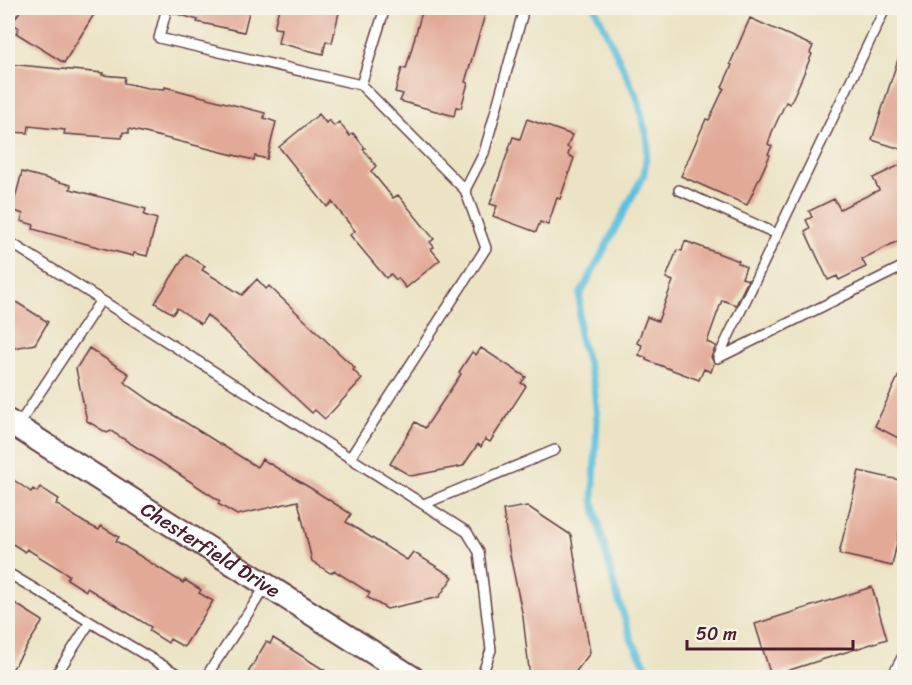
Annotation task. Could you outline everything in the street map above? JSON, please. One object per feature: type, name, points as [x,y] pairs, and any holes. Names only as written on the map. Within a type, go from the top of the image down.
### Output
[{"type":"street","name":"Chesterfield Drive","points":[[12,424],[413,678]]},
{"type":"lane","points":[[167,8],[159,38],[361,85],[465,190],[486,248],[350,458]]},
{"type":"lane","points":[[361,85],[385,8]]},
{"type":"lane","points":[[884,8],[717,358],[904,266]]},
{"type":"lane","points":[[465,190],[484,153],[522,16]]},
{"type":"lane","points":[[679,190],[777,234]]},
{"type":"lane","points":[[8,241],[468,532],[479,552],[491,650],[481,678]]},
{"type":"lane","points":[[12,424],[101,300]]},
{"type":"lane","points":[[424,504],[555,450]]},
{"type":"lane","points":[[8,573],[184,678]]},
{"type":"lane","points":[[205,678],[267,584]]},
{"type":"lane","points":[[54,678],[90,622]]},
{"type":"lane","points":[[891,678],[904,654]]},
{"type":"building","points":[[22,8],[98,8],[64,63],[16,33],[19,28],[12,23]]},
{"type":"building","points":[[174,8],[250,8],[244,32],[197,22],[198,20],[174,13]]},
{"type":"building","points":[[279,8],[340,8],[332,43],[326,41],[323,54],[278,43],[281,29],[274,28]]},
{"type":"building","points":[[423,8],[487,8],[465,82],[468,83],[461,108],[456,107],[454,116],[400,101],[403,94],[395,92],[402,68],[406,69]]},
{"type":"building","points":[[750,18],[813,46],[810,53],[812,54],[790,104],[786,102],[772,132],[768,144],[772,146],[768,154],[770,155],[747,205],[681,176],[706,119],[709,120],[724,88],[722,87],[732,65],[730,64]]},
{"type":"building","points":[[901,50],[904,50],[904,150],[872,140]]},
{"type":"building","points":[[8,64],[125,77],[124,83],[148,88],[165,89],[165,87],[265,113],[264,118],[276,122],[267,159],[255,156],[254,160],[129,129],[129,133],[123,132],[122,138],[64,134],[65,130],[29,126],[28,133],[11,132],[12,115],[8,114]]},
{"type":"building","points":[[319,114],[326,123],[329,120],[334,126],[339,122],[350,136],[353,133],[376,166],[371,171],[393,198],[398,195],[434,239],[430,242],[434,247],[431,249],[440,260],[406,288],[398,278],[396,280],[391,274],[386,278],[350,235],[355,231],[332,202],[327,207],[279,147]]},
{"type":"building","points":[[527,119],[572,135],[567,147],[570,148],[568,155],[574,158],[548,225],[540,222],[536,232],[493,216],[497,206],[490,204],[513,137],[520,139]]},
{"type":"building","points":[[904,163],[904,238],[862,259],[866,267],[839,280],[837,276],[828,280],[805,231],[810,228],[806,220],[812,217],[809,211],[834,199],[840,209],[879,190],[873,178]]},
{"type":"building","points":[[22,172],[71,185],[70,189],[146,209],[144,215],[157,219],[147,256],[134,253],[133,256],[94,246],[33,229],[34,225],[21,221],[23,214],[12,210]]},
{"type":"building","points":[[685,241],[739,261],[738,263],[746,267],[742,278],[748,280],[736,305],[722,300],[707,342],[716,346],[711,357],[714,363],[711,372],[704,369],[699,380],[646,360],[647,358],[639,355],[642,345],[637,343],[647,317],[658,321],[673,281],[666,278],[677,250],[682,251]]},
{"type":"building","points":[[186,254],[205,266],[202,270],[242,295],[257,279],[266,289],[269,286],[355,368],[353,370],[362,379],[325,419],[315,410],[312,413],[207,315],[201,324],[177,308],[173,314],[155,303]]},
{"type":"building","points":[[8,297],[48,322],[35,344],[8,349]]},
{"type":"building","points":[[89,348],[129,374],[124,382],[151,401],[257,467],[262,459],[312,489],[351,514],[346,522],[407,560],[413,552],[453,577],[439,597],[387,609],[367,597],[370,593],[335,571],[330,573],[312,561],[298,501],[237,515],[218,504],[220,501],[162,463],[111,431],[107,433],[87,421],[76,369]]},
{"type":"building","points":[[481,348],[526,377],[521,383],[526,386],[490,442],[485,439],[481,447],[478,444],[463,466],[411,476],[390,464],[415,422],[425,428],[461,374],[459,372],[472,352],[476,355]]},
{"type":"building","points":[[904,364],[904,441],[875,426]]},
{"type":"building","points":[[859,471],[904,481],[904,510],[892,566],[839,554]]},
{"type":"building","points":[[8,476],[31,492],[33,489],[37,492],[40,487],[59,499],[56,504],[85,523],[99,530],[101,526],[119,537],[116,541],[183,583],[185,580],[201,590],[199,593],[213,601],[184,647],[170,639],[168,643],[149,631],[151,627],[87,588],[86,591],[67,579],[69,575],[27,549],[25,552],[8,541]]},
{"type":"building","points":[[527,506],[571,535],[590,653],[571,678],[530,678],[523,617],[503,510]]},
{"type":"building","points":[[872,587],[887,639],[771,676],[755,624]]},
{"type":"building","points":[[8,599],[43,621],[8,676]]},
{"type":"building","points":[[273,638],[337,678],[245,678],[266,642],[270,644]]},
{"type":"waterway","points":[[595,8],[638,100],[648,143],[644,174],[580,295],[579,335],[594,384],[597,420],[593,500],[615,589],[632,641],[653,678]]}]
